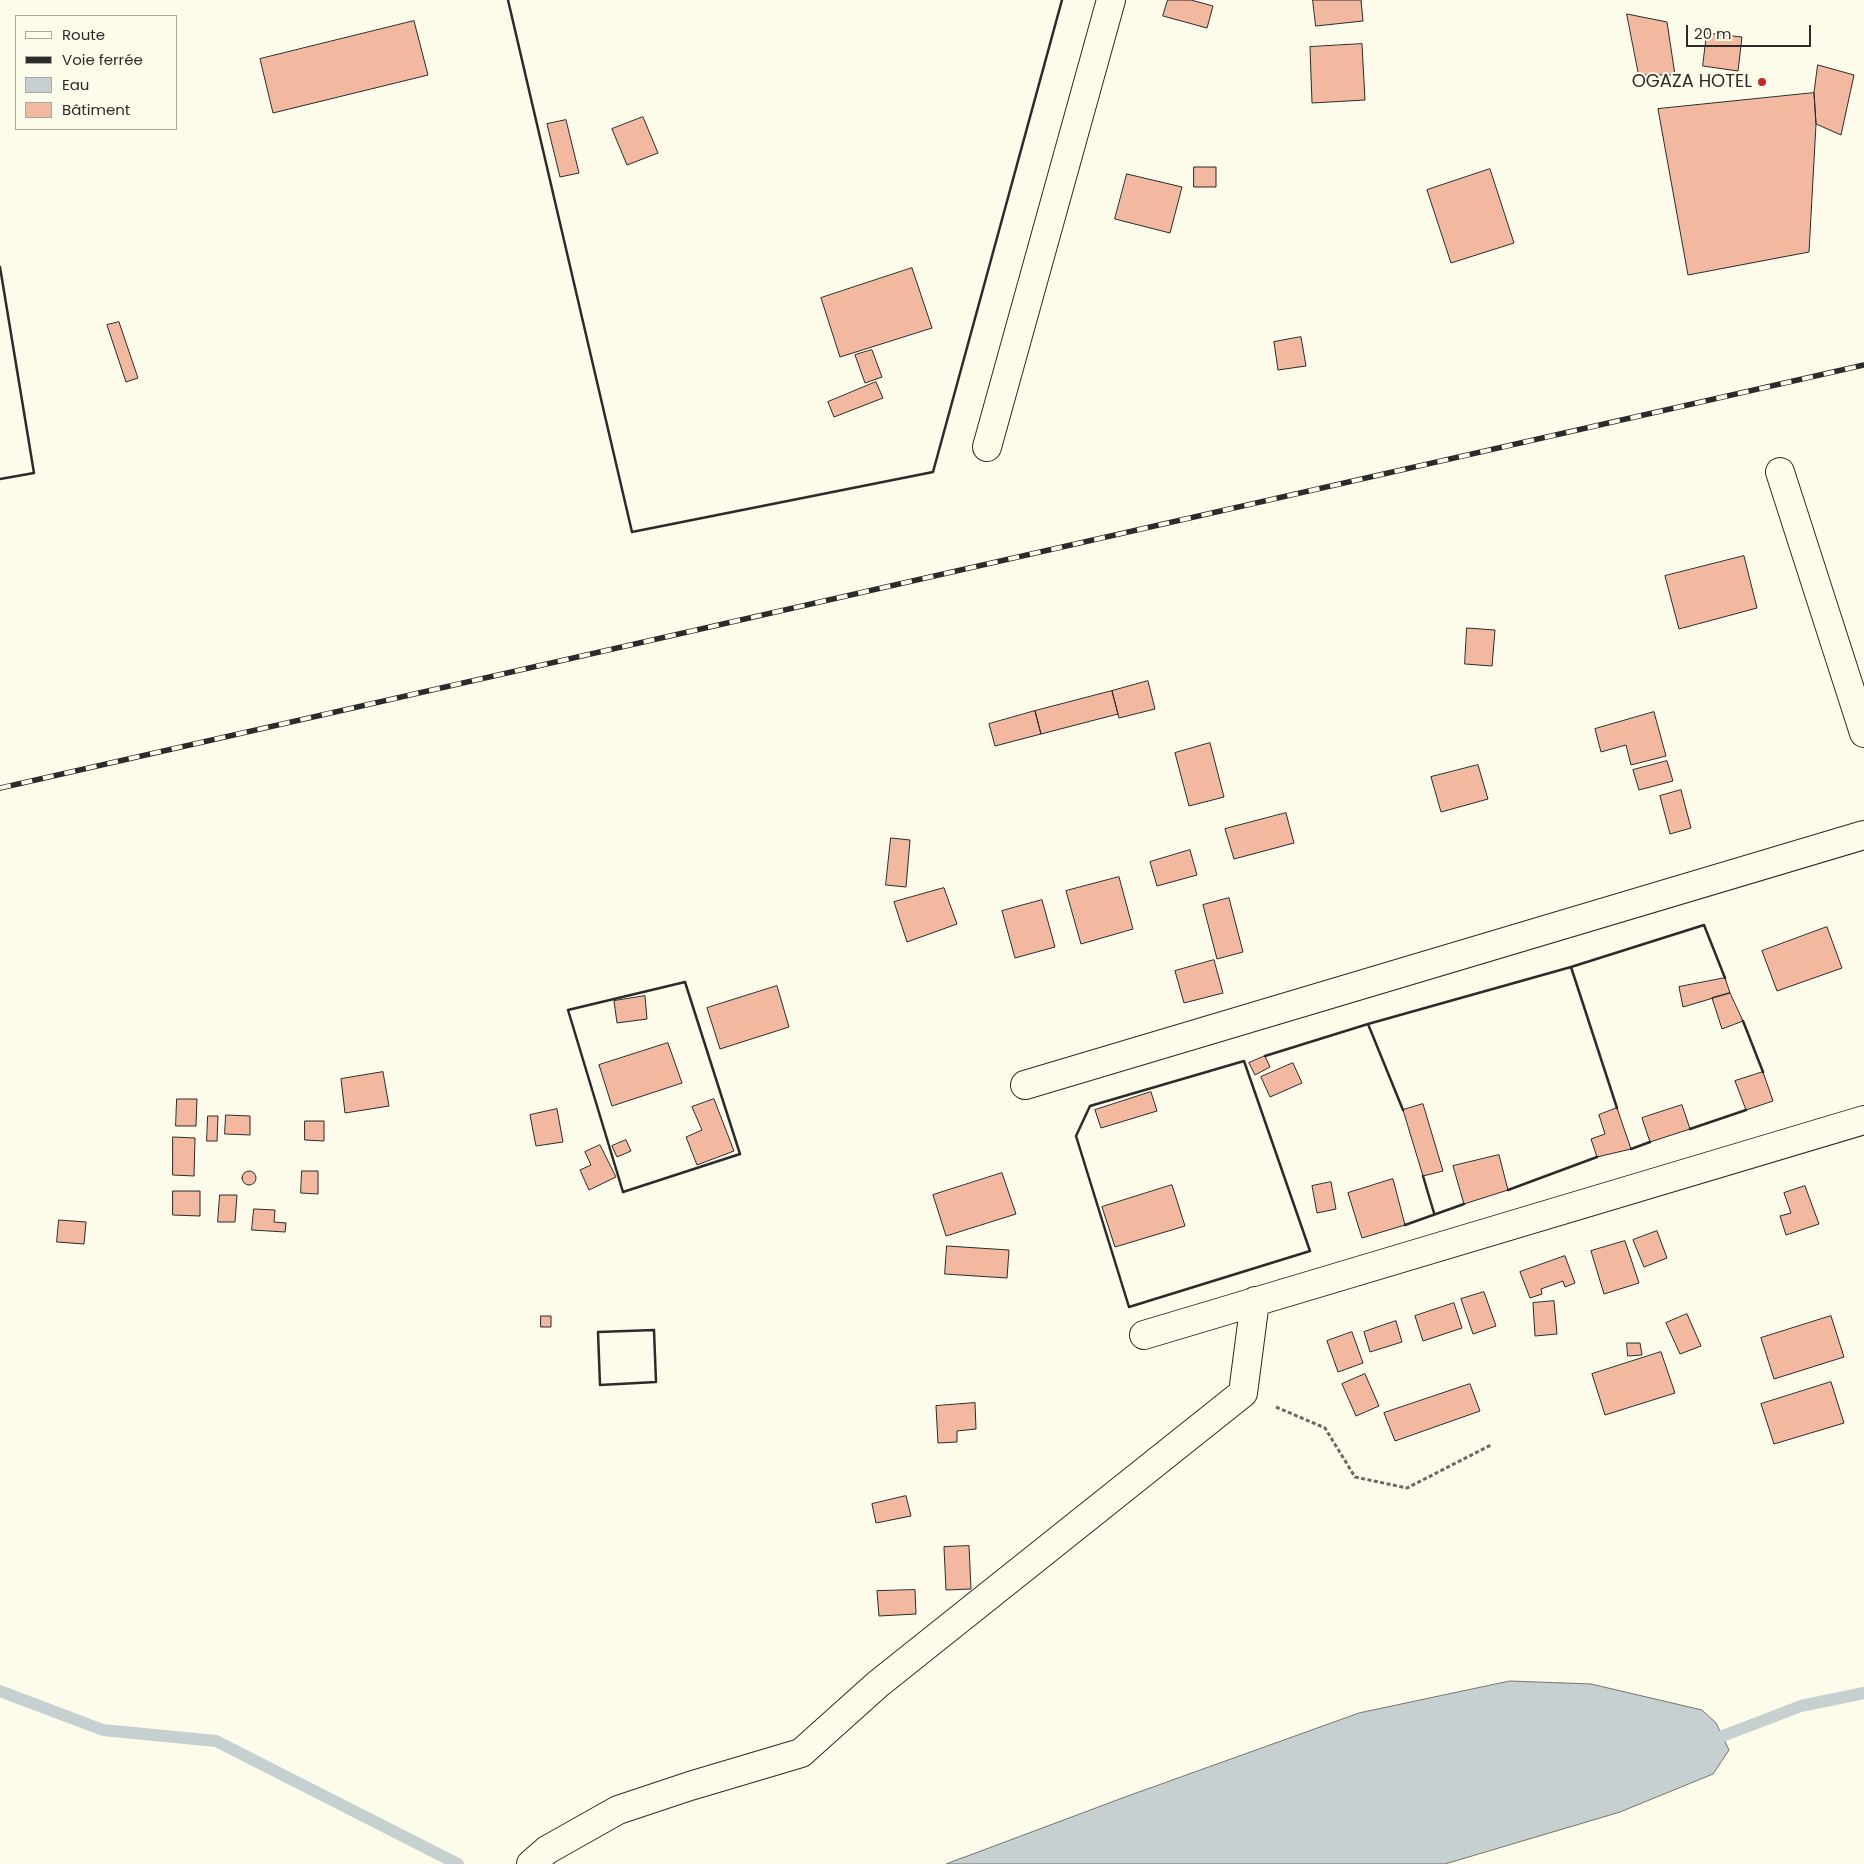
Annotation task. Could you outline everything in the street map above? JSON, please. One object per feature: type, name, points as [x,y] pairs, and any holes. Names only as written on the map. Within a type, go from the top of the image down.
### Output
[{"type":"street","points":[[987,447],[1111,0]]},
{"type":"street","points":[[1780,472],[1864,733]]},
{"type":"street","points":[[1025,1085],[1864,835]]},
{"type":"street","points":[[1144,1335],[1864,1120]]},
{"type":"street","points":[[531,1864],[547,1850],[618,1810],[690,1786],[801,1753],[878,1684],[1243,1393],[1255,1301]]},
{"type":"path","points":[[1243,1393],[1325,1428],[1354,1477],[1407,1488],[1491,1445]]},
{"type":"water","points":[[1510,1681],[1591,1684],[1702,1710],[1716,1723],[1729,1750],[1713,1774],[1620,1812],[1445,1864],[946,1864],[1359,1713]]},
{"type":"building","points":[[1168,0],[1191,0],[1213,6],[1207,28],[1163,16]]},
{"type":"building","points":[[1313,0],[1361,0],[1363,21],[1316,26]]},
{"type":"building","points":[[1627,14],[1667,22],[1675,75],[1639,75]]},
{"type":"building","points":[[414,21],[428,75],[273,113],[260,59]]},
{"type":"building","points":[[1707,33],[1742,37],[1738,71],[1703,66]]},
{"type":"building","points":[[1362,44],[1365,100],[1312,103],[1310,47]]},
{"type":"building","points":[[1818,65],[1854,75],[1841,135],[1816,124],[1814,93]]},
{"type":"building","points":[[1814,93],[1816,124],[1809,252],[1688,275],[1658,109]]},
{"type":"building","points":[[643,117],[658,153],[627,165],[612,129]]},
{"type":"building","points":[[566,120],[579,173],[560,177],[547,124]]},
{"type":"building","points":[[1194,167],[1216,167],[1216,187],[1194,187]]},
{"type":"building","points":[[1490,169],[1514,243],[1451,263],[1427,190]]},
{"type":"building","points":[[1127,174],[1182,187],[1170,233],[1115,219]]},
{"type":"building","points":[[912,268],[932,328],[840,357],[821,298]]},
{"type":"building","points":[[119,322],[138,378],[126,382],[107,325]]},
{"type":"building","points":[[1301,337],[1306,366],[1278,370],[1274,342]]},
{"type":"building","points":[[872,350],[882,377],[865,383],[855,355]]},
{"type":"building","points":[[876,382],[883,398],[834,417],[828,402]]},
{"type":"building","points":[[1744,556],[1757,608],[1679,629],[1665,576]]},
{"type":"building","points":[[1467,628],[1495,630],[1492,666],[1465,664]]},
{"type":"building","points":[[1148,681],[1155,709],[1119,718],[1112,691]]},
{"type":"building","points":[[1112,691],[1118,714],[1041,734],[1035,711]]},
{"type":"building","points":[[1035,711],[1041,734],[995,746],[989,724]]},
{"type":"building","points":[[1654,712],[1666,756],[1631,765],[1626,745],[1601,752],[1595,729]]},
{"type":"building","points":[[1210,743],[1224,797],[1189,806],[1175,753]]},
{"type":"building","points":[[1667,761],[1673,781],[1639,790],[1633,770]]},
{"type":"building","points":[[1478,765],[1488,799],[1441,812],[1431,777]]},
{"type":"building","points":[[1681,790],[1691,828],[1670,834],[1660,796]]},
{"type":"building","points":[[1286,813],[1294,843],[1234,859],[1225,829]]},
{"type":"building","points":[[891,838],[910,840],[906,887],[886,885]]},
{"type":"building","points":[[1190,850],[1197,875],[1157,886],[1150,862]]},
{"type":"building","points":[[1119,877],[1133,929],[1081,944],[1066,891]]},
{"type":"building","points":[[944,888],[957,924],[907,942],[894,902]]},
{"type":"building","points":[[1229,898],[1243,952],[1217,959],[1203,905]]},
{"type":"building","points":[[1042,900],[1055,947],[1015,958],[1002,911]]},
{"type":"building","points":[[1827,927],[1842,968],[1777,991],[1762,951]]},
{"type":"building","points":[[1214,960],[1223,993],[1184,1003],[1175,971]]},
{"type":"building","points":[[1725,978],[1730,993],[1683,1007],[1679,987]]},
{"type":"building","points":[[777,986],[789,1027],[720,1049],[707,1008]]},
{"type":"building","points":[[1730,993],[1743,1021],[1722,1029],[1712,998]]},
{"type":"building","points":[[645,996],[647,1019],[617,1023],[614,1001]]},
{"type":"building","points":[[668,1043],[682,1083],[612,1106],[599,1065]]},
{"type":"building","points":[[1265,1056],[1270,1067],[1255,1075],[1249,1063]]},
{"type":"building","points":[[1293,1063],[1302,1083],[1270,1097],[1261,1077]]},
{"type":"building","points":[[383,1072],[389,1106],[345,1113],[341,1079]]},
{"type":"building","points":[[1763,1072],[1773,1101],[1746,1110],[1735,1081]]},
{"type":"building","points":[[1151,1092],[1157,1111],[1101,1128],[1095,1110]]},
{"type":"building","points":[[177,1099],[197,1099],[196,1126],[176,1126]]},
{"type":"building","points":[[714,1099],[734,1151],[697,1165],[686,1137],[702,1130],[692,1107]]},
{"type":"building","points":[[1423,1104],[1443,1171],[1423,1176],[1403,1110]]},
{"type":"building","points":[[1682,1105],[1690,1129],[1650,1142],[1642,1118]]},
{"type":"building","points":[[1617,1108],[1631,1149],[1597,1157],[1591,1139],[1605,1134],[1599,1115]]},
{"type":"building","points":[[557,1109],[563,1142],[536,1146],[530,1115]]},
{"type":"building","points":[[226,1115],[250,1116],[250,1135],[225,1134]]},
{"type":"building","points":[[208,1116],[218,1116],[217,1141],[207,1141]]},
{"type":"building","points":[[305,1121],[324,1121],[324,1141],[305,1140]]},
{"type":"building","points":[[173,1137],[195,1138],[194,1176],[173,1175]]},
{"type":"building","points":[[626,1140],[631,1151],[617,1157],[612,1146]]},
{"type":"building","points":[[600,1145],[616,1177],[589,1190],[580,1170],[591,1165],[585,1152]]},
{"type":"building","points":[[1499,1155],[1508,1190],[1464,1204],[1453,1166]]},
{"type":"building","points":[[249,1171],[254,1173],[256,1178],[254,1183],[249,1185],[244,1183],[242,1178],[244,1173]]},
{"type":"building","points":[[302,1171],[318,1171],[318,1194],[301,1193]]},
{"type":"building","points":[[1002,1173],[1016,1214],[946,1236],[933,1195]]},
{"type":"building","points":[[1393,1179],[1405,1225],[1362,1238],[1348,1193]]},
{"type":"building","points":[[1331,1182],[1336,1209],[1317,1213],[1312,1186]]},
{"type":"building","points":[[1172,1185],[1185,1226],[1115,1247],[1102,1207]]},
{"type":"building","points":[[1805,1186],[1819,1224],[1786,1235],[1780,1216],[1791,1213],[1784,1193]]},
{"type":"building","points":[[173,1191],[200,1191],[200,1216],[173,1215]]},
{"type":"building","points":[[220,1195],[237,1195],[235,1222],[218,1222]]},
{"type":"building","points":[[254,1209],[275,1210],[274,1222],[286,1223],[285,1232],[252,1230]]},
{"type":"building","points":[[59,1220],[86,1222],[84,1244],[57,1242]]},
{"type":"building","points":[[1657,1231],[1667,1258],[1644,1267],[1633,1240]]},
{"type":"building","points":[[1625,1241],[1639,1283],[1604,1294],[1591,1251]]},
{"type":"building","points":[[947,1246],[1009,1250],[1007,1278],[945,1274]]},
{"type":"building","points":[[1565,1256],[1575,1283],[1565,1287],[1563,1281],[1541,1289],[1542,1294],[1530,1298],[1520,1272]]},
{"type":"building","points":[[1484,1292],[1496,1326],[1473,1334],[1461,1299]]},
{"type":"building","points":[[1554,1301],[1557,1334],[1535,1336],[1533,1303]]},
{"type":"building","points":[[1454,1303],[1462,1328],[1423,1341],[1415,1316]]},
{"type":"building","points":[[1687,1314],[1701,1346],[1680,1354],[1666,1323]]},
{"type":"building","points":[[541,1316],[551,1316],[551,1327],[541,1327]]},
{"type":"building","points":[[1831,1316],[1844,1357],[1774,1379],[1761,1338]]},
{"type":"building","points":[[1396,1321],[1402,1342],[1370,1352],[1364,1332]]},
{"type":"building","points":[[1352,1332],[1363,1363],[1338,1372],[1327,1341]]},
{"type":"building","points":[[1627,1343],[1640,1343],[1642,1355],[1628,1356]]},
{"type":"building","points":[[1661,1352],[1675,1393],[1605,1415],[1592,1374]]},
{"type":"building","points":[[1365,1374],[1379,1406],[1356,1416],[1342,1384]]},
{"type":"building","points":[[1831,1382],[1844,1423],[1774,1444],[1761,1404]]},
{"type":"building","points":[[1470,1384],[1480,1411],[1395,1441],[1384,1413]]},
{"type":"building","points":[[975,1403],[976,1429],[957,1431],[957,1442],[938,1443],[936,1406]]},
{"type":"building","points":[[906,1496],[911,1516],[876,1523],[872,1504]]},
{"type":"building","points":[[969,1546],[971,1589],[946,1590],[944,1547]]},
{"type":"building","points":[[915,1590],[916,1614],[879,1616],[877,1591]]},
{"type":"waterway","points":[[0,1691],[103,1730],[216,1741],[458,1864]]},
{"type":"waterway","points":[[1707,1742],[1801,1706],[1864,1693]]},
{"type":"railway","points":[[0,788],[1864,365]]},
{"type":"wall","points":[[508,0],[632,532],[933,472],[1062,0]]},
{"type":"wall","points":[[0,267],[34,473],[0,479]]},
{"type":"wall","points":[[1571,967],[1704,925],[1725,978]]},
{"type":"wall","points":[[1368,1024],[1571,967],[1617,1108]]},
{"type":"wall","points":[[685,982],[740,1154],[623,1192],[568,1010],[685,982]]},
{"type":"wall","points":[[1743,1021],[1763,1072]]},
{"type":"wall","points":[[1265,1056],[1368,1024],[1403,1110]]},
{"type":"wall","points":[[1244,1061],[1310,1251],[1129,1307],[1076,1136],[1090,1106],[1244,1061]]},
{"type":"wall","points":[[1690,1129],[1746,1110]]},
{"type":"wall","points":[[1631,1149],[1650,1142]]},
{"type":"wall","points":[[1508,1190],[1597,1157]]},
{"type":"wall","points":[[1423,1176],[1434,1213]]},
{"type":"wall","points":[[1405,1225],[1464,1204]]},
{"type":"wall","points":[[654,1330],[656,1382],[600,1385],[598,1332],[654,1330]]},
{"type":"place","name":"OGAZA HOTEL","points":[[1762,82]]}]
